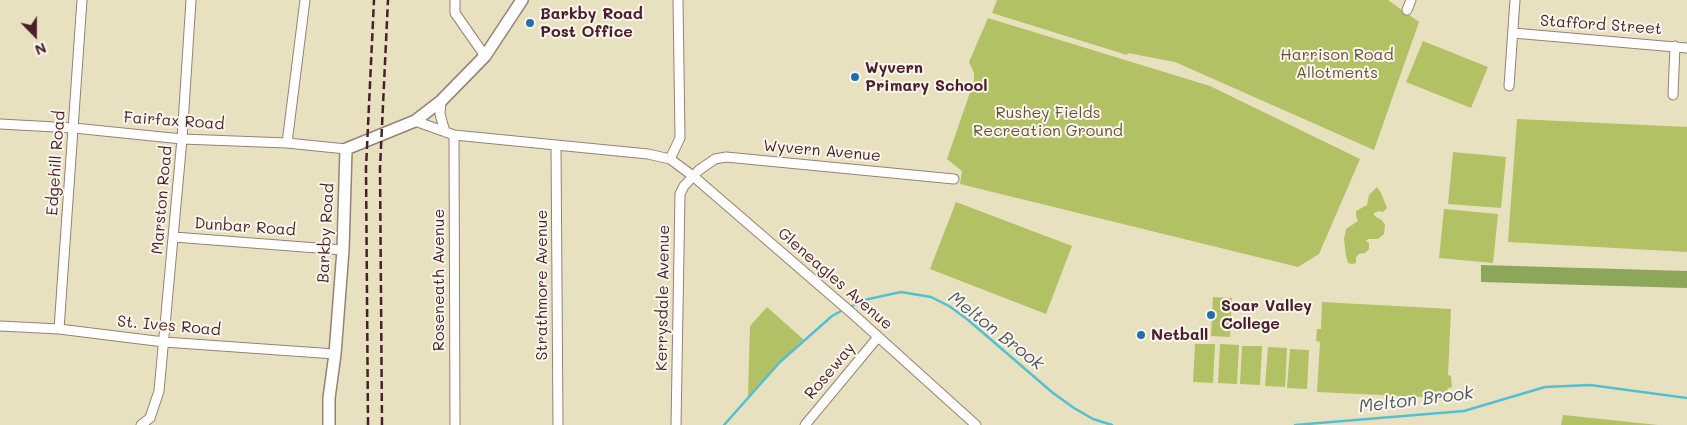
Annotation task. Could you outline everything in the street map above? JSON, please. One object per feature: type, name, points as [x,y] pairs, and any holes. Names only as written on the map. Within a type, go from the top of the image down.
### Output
[{"type":"street","name":"Edgehill Road","points":[[59,329],[82,0]]},
{"type":"street","name":"Marston Road","points":[[141,425],[150,418],[159,391],[174,237],[191,0]]},
{"type":"street","points":[[287,143],[304,0]]},
{"type":"street","points":[[455,0],[454,13],[485,56]]},
{"type":"street","points":[[346,150],[415,121],[442,101],[485,56],[522,0]]},
{"type":"street","points":[[415,121],[450,134],[648,154],[663,156],[670,160],[680,138],[678,0]]},
{"type":"street","points":[[1406,10],[1411,0]]},
{"type":"street","points":[[1509,86],[1515,0]]},
{"type":"street","name":"Stafford Street","points":[[1513,33],[1687,48]]},
{"type":"street","points":[[1673,95],[1675,46]]},
{"type":"street","points":[[442,101],[440,114],[450,134]]},
{"type":"street","name":"Fairfax Road","points":[[0,124],[74,128],[182,139],[287,143],[346,150]]},
{"type":"street","name":"Roseneath Avenue","points":[[450,134],[454,425]]},
{"type":"street","name":"Strathmore Avenue","points":[[556,145],[558,425]]},
{"type":"street","name":"Barkby Road","points":[[329,425],[329,398],[335,354],[343,250],[346,150]]},
{"type":"street","name":"Wyvern Avenue","points":[[693,176],[706,163],[715,158],[726,157],[954,179]]},
{"type":"street","name":"Gleneagles Avenue","points":[[670,160],[693,176],[854,315],[976,425]]},
{"type":"street","name":"Kerrysdale Avenue","points":[[676,424],[680,194],[693,176]]},
{"type":"street","name":"Dunbar Road","points":[[174,237],[343,250]]},
{"type":"street","name":"St. Ives Road","points":[[0,326],[59,329],[164,342],[335,354]]},
{"type":"street","name":"Roseway","points":[[806,425],[878,337]]},
{"type":"green space","name":"Harrison Road Allotments","points":[[997,0],[1388,0],[1419,22],[1374,150],[1175,62],[1128,53],[1127,55],[992,13]]},
{"type":"green space","name":"Rushey Fields Recreation Ground","points":[[988,18],[1210,86],[1360,159],[1319,254],[1298,267],[960,184],[962,171],[947,159],[974,81],[974,73],[969,62]]},
{"type":"green space","points":[[1423,41],[1488,67],[1471,108],[1406,82]]},
{"type":"green space","points":[[1517,119],[1687,127],[1687,252],[1508,242]]},
{"type":"green space","points":[[1453,152],[1506,157],[1501,208],[1448,204]]},
{"type":"green space","points":[[1377,187],[1387,208],[1383,212],[1374,213],[1374,215],[1382,220],[1385,225],[1384,234],[1378,239],[1368,239],[1366,241],[1369,243],[1369,249],[1356,257],[1356,263],[1348,263],[1344,239],[1346,229],[1358,221],[1356,211],[1367,205],[1369,195]]},
{"type":"green space","points":[[956,202],[1072,246],[1046,314],[930,269]]},
{"type":"green space","points":[[1444,209],[1498,214],[1493,263],[1439,258]]},
{"type":"green space","points":[[1481,265],[1687,271],[1687,288],[1481,282]]},
{"type":"green space","points":[[1213,297],[1232,298],[1230,337],[1211,336]]},
{"type":"green space","points":[[1322,302],[1451,309],[1448,375],[1451,376],[1452,387],[1448,388],[1447,398],[1317,392],[1320,342],[1316,341],[1317,329],[1321,329]]},
{"type":"green space","points":[[767,307],[804,340],[780,362],[748,397],[750,326]]},
{"type":"green space","points":[[1195,344],[1215,344],[1213,383],[1193,382]]},
{"type":"green space","points":[[1220,344],[1239,345],[1237,384],[1218,383]]},
{"type":"green space","points":[[1242,346],[1262,346],[1260,385],[1240,384]]},
{"type":"green space","points":[[1268,347],[1287,348],[1285,387],[1265,386]]},
{"type":"green space","points":[[1290,349],[1309,350],[1307,389],[1287,388]]},
{"type":"green space","points":[[1563,415],[1658,425],[1561,425]]},
{"type":"waterway","name":"Melton Brook","points":[[850,307],[864,300],[901,292],[931,297],[949,306],[967,319],[1053,393],[1074,408],[1093,419],[1112,425]]},
{"type":"waterway","name":"Melton Brook","points":[[724,425],[780,362],[832,316],[845,309]]},
{"type":"waterway","name":"Melton Brook","points":[[1295,425],[1464,411],[1545,387],[1590,385],[1687,398]]},
{"type":"railway","points":[[368,425],[366,168],[374,0]]},
{"type":"railway","points":[[382,425],[380,168],[388,0]]},
{"type":"place","name":"Barkby Road Post Office","points":[[530,23]]},
{"type":"place","name":"Wyvern Primary School","points":[[855,77]]},
{"type":"place","name":"Soar Valley College","points":[[1211,315]]},
{"type":"place","name":"Netball","points":[[1141,335]]}]
